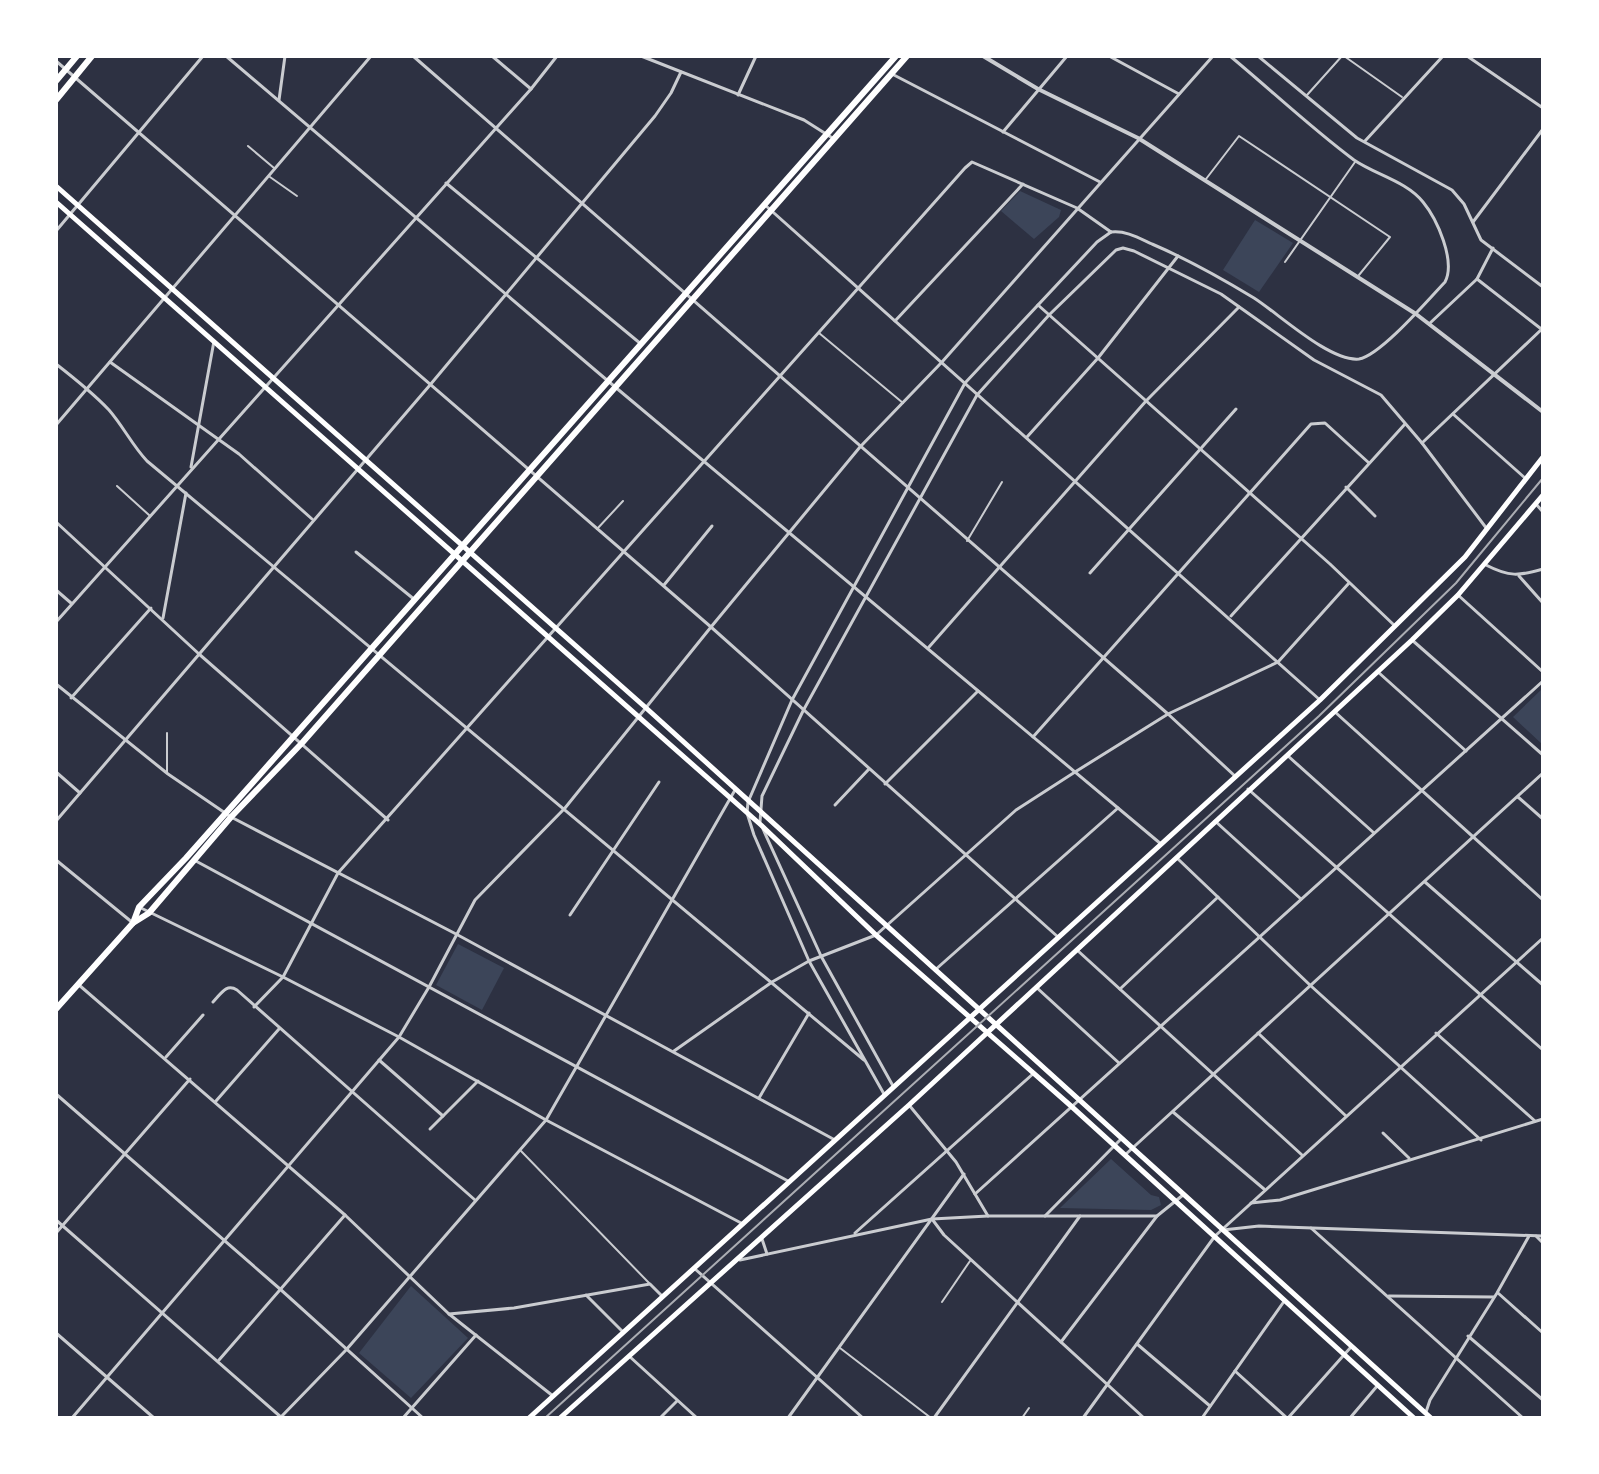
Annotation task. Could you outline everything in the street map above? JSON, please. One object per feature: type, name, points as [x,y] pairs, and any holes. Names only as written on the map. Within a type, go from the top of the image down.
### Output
[{"type":"highway","points":[[56,81],[77,56]]},
{"type":"highway","points":[[56,100],[92,56]]},
{"type":"highway","points":[[56,1009],[133,923],[149,913],[294,736],[896,56]]},
{"type":"highway","points":[[133,923],[139,907],[302,743],[907,56]]},
{"type":"main road","points":[[56,186],[645,707],[1427,1416]]},
{"type":"main road","points":[[56,202],[761,825],[876,935],[1177,1201],[1412,1417]]},
{"type":"main road","points":[[529,1418],[1320,700],[1465,557],[1543,457]]},
{"type":"main road","points":[[560,1418],[909,1105],[1378,672],[1458,595],[1543,495]]},
{"type":"street","points":[[56,231],[203,56]]},
{"type":"street","points":[[226,56],[1161,844]]},
{"type":"street","points":[[279,101],[285,56]]},
{"type":"street","points":[[56,425],[371,56]]},
{"type":"street","points":[[413,56],[1168,714],[1236,777]]},
{"type":"street","points":[[492,56],[531,89]]},
{"type":"street","points":[[56,622],[531,89],[557,56]]},
{"type":"street","points":[[641,56],[804,120],[834,139]]},
{"type":"street","points":[[738,95],[756,56]]},
{"type":"street","points":[[983,56],[1038,89],[1138,138],[1416,314],[1543,412]]},
{"type":"street","points":[[1003,132],[1067,56]]},
{"type":"street","points":[[1109,56],[1179,94]]},
{"type":"street","points":[[72,1418],[399,1037],[475,900],[565,808],[860,447],[942,362],[1212,56]]},
{"type":"street","points":[[254,1007],[283,977],[338,873],[972,162],[1077,208],[1111,232],[1122,232],[1178,256],[1259,301],[1324,348],[1350,358],[1368,356],[1416,314],[1448,276],[1446,253],[1435,221],[1423,202],[1412,191],[1356,161],[1230,56]]},
{"type":"street","points":[[1258,56],[1357,138],[1452,190],[1464,204],[1481,240],[1543,287]]},
{"type":"street","points":[[1365,141],[1443,56]]},
{"type":"street","points":[[1467,56],[1543,108]]},
{"type":"street","points":[[56,61],[711,627],[1058,937]]},
{"type":"street","points":[[56,821],[537,258],[655,116],[681,72]]},
{"type":"street","points":[[892,74],[1100,182]]},
{"type":"street","points":[[1473,222],[1543,129]]},
{"type":"street","points":[[446,183],[641,344]]},
{"type":"street","points":[[895,321],[1023,184]]},
{"type":"street","points":[[764,205],[1320,700]]},
{"type":"street","points":[[884,1094],[809,961],[754,835],[747,813],[748,802],[792,700],[965,383],[1097,242],[1111,232]]},
{"type":"street","points":[[1429,324],[1477,279],[1493,248]]},
{"type":"street","points":[[893,1086],[821,956],[761,825],[759,812],[762,796],[803,711],[977,395],[1049,315],[1116,250],[1134,251],[1221,294],[1314,360],[1381,395],[1487,529]]},
{"type":"street","points":[[1026,437],[1098,358],[1178,256]]},
{"type":"street","points":[[1422,443],[1542,328],[1477,279]]},
{"type":"street","points":[[1038,305],[1251,493],[1395,626]]},
{"type":"street","points":[[929,648],[1146,401],[1239,307]]},
{"type":"street","points":[[190,470],[214,341]]},
{"type":"street","points":[[110,362],[239,454],[313,521]]},
{"type":"street","points":[[56,364],[111,412],[134,447],[186,493],[864,1060]]},
{"type":"street","points":[[1090,573],[1236,409]]},
{"type":"street","points":[[1453,414],[1526,479]]},
{"type":"street","points":[[1033,737],[1311,424],[1325,423],[1369,463]]},
{"type":"street","points":[[1230,617],[1405,424]]},
{"type":"street","points":[[1346,487],[1375,516]]},
{"type":"street","points":[[163,618],[186,493]]},
{"type":"street","points":[[1536,504],[1543,512]]},
{"type":"street","points":[[56,522],[199,654],[388,820]]},
{"type":"street","points":[[663,586],[712,526]]},
{"type":"street","points":[[356,552],[415,600]]},
{"type":"street","points":[[1484,564],[1498,572],[1519,576],[1543,569]]},
{"type":"street","points":[[1519,576],[1543,603]]},
{"type":"street","points":[[674,1051],[772,982],[809,961],[876,935],[1016,810],[1075,772],[1168,714],[1278,662],[1349,583]]},
{"type":"street","points":[[56,590],[72,604]]},
{"type":"street","points":[[1458,595],[1543,672]]},
{"type":"street","points":[[71,698],[151,608]]},
{"type":"street","points":[[1412,640],[1543,755]]},
{"type":"street","points":[[1378,672],[1466,751]]},
{"type":"street","points":[[975,1194],[1543,681]]},
{"type":"street","points":[[56,684],[168,774],[228,816],[456,934],[835,1140]]},
{"type":"street","points":[[885,784],[978,691]]},
{"type":"street","points":[[1335,712],[1543,900]]},
{"type":"street","points":[[1288,756],[1375,833]]},
{"type":"street","points":[[835,805],[869,769]]},
{"type":"street","points":[[56,772],[80,793]]},
{"type":"street","points":[[1125,1155],[1543,773]]},
{"type":"street","points":[[570,915],[659,782]]},
{"type":"street","points":[[1248,789],[1543,1050]]},
{"type":"street","points":[[56,1220],[281,1418],[346,1350],[546,1120],[735,790]]},
{"type":"street","points":[[1518,797],[1543,819]]},
{"type":"street","points":[[935,970],[1118,808]]},
{"type":"street","points":[[1215,821],[1301,900]]},
{"type":"street","points":[[1175,857],[1481,1140]]},
{"type":"street","points":[[56,860],[133,923]]},
{"type":"street","points":[[194,860],[789,1181]]},
{"type":"street","points":[[1425,882],[1543,985]]},
{"type":"street","points":[[1120,989],[1218,897]]},
{"type":"street","points":[[139,907],[399,1037],[546,1120],[743,1224]]},
{"type":"street","points":[[1083,1418],[1215,1236],[1543,938]]},
{"type":"street","points":[[1077,950],[1302,1155]]},
{"type":"street","points":[[78,984],[345,1215],[449,1314],[553,1396]]},
{"type":"street","points":[[213,1002],[230,987],[476,1201]]},
{"type":"street","points":[[1036,987],[1119,1064]]},
{"type":"street","points":[[759,1098],[809,1013]]},
{"type":"street","points":[[166,1057],[203,1015]]},
{"type":"street","points":[[216,1102],[279,1029]]},
{"type":"street","points":[[1258,1033],[1346,1116]]},
{"type":"street","points":[[1436,1033],[1536,1121]]},
{"type":"street","points":[[379,1060],[443,1116]]},
{"type":"street","points":[[852,1236],[1034,1073]]},
{"type":"street","points":[[56,1233],[190,1079]]},
{"type":"street","points":[[430,1129],[478,1081]]},
{"type":"street","points":[[56,1094],[423,1418]]},
{"type":"street","points":[[909,1105],[964,1174],[988,1216]]},
{"type":"street","points":[[1173,1112],[1264,1189]]},
{"type":"street","points":[[1249,1203],[1280,1200],[1543,1119]]},
{"type":"street","points":[[1383,1133],[1410,1160]]},
{"type":"street","points":[[1045,1216],[1121,1139]]},
{"type":"street","points":[[788,1418],[964,1174]]},
{"type":"street","points":[[1061,1342],[1157,1216],[1183,1195]]},
{"type":"street","points":[[218,1361],[345,1215]]},
{"type":"street","points":[[933,1418],[1080,1216]]},
{"type":"street","points":[[736,1260],[932,1219],[1157,1216]]},
{"type":"street","points":[[932,1219],[944,1235],[1016,1303],[1144,1418]]},
{"type":"street","points":[[1221,1230],[1259,1226],[1543,1236]]},
{"type":"street","points":[[1311,1228],[1523,1418]]},
{"type":"street","points":[[1427,1416],[1430,1400],[1529,1236]]},
{"type":"street","points":[[1536,1236],[1543,1243]]},
{"type":"street","points":[[761,1238],[767,1254]]},
{"type":"street","points":[[695,1268],[863,1418]]},
{"type":"street","points":[[449,1314],[514,1308],[650,1284],[663,1297]]},
{"type":"street","points":[[586,1295],[624,1332]]},
{"type":"street","points":[[1389,1296],[1496,1295],[1543,1333]]},
{"type":"street","points":[[1205,1417],[1285,1300]]},
{"type":"street","points":[[56,1333],[154,1418]]},
{"type":"street","points":[[403,1418],[476,1335]]},
{"type":"street","points":[[1468,1336],[1543,1400]]},
{"type":"street","points":[[1137,1344],[1211,1406]]},
{"type":"street","points":[[1235,1371],[1288,1418],[1351,1347]]},
{"type":"street","points":[[629,1356],[697,1418]]},
{"type":"street","points":[[1350,1418],[1378,1385]]},
{"type":"street","points":[[660,1418],[677,1400]]},
{"type":"street","points":[[1412,1417],[1419,1407],[1430,1400]]},
{"type":"lane","points":[[1306,96],[1343,56],[1404,98]]},
{"type":"lane","points":[[1205,180],[1239,136],[1390,237],[1357,277]]},
{"type":"lane","points":[[248,146],[275,169]]},
{"type":"lane","points":[[1285,262],[1356,161]]},
{"type":"lane","points":[[269,176],[297,196]]},
{"type":"lane","points":[[818,332],[903,403]]},
{"type":"lane","points":[[967,541],[1002,482]]},
{"type":"lane","points":[[117,486],[150,515]]},
{"type":"lane","points":[[597,529],[623,501]]},
{"type":"lane","points":[[167,733],[168,774]]},
{"type":"lane","points":[[520,1150],[650,1284]]},
{"type":"lane","points":[[942,1302],[971,1260]]},
{"type":"lane","points":[[839,1348],[933,1418]]},
{"type":"lane","points":[[1022,1418],[1029,1408]]},
{"type":"shaded area","points":[[1020,191],[1061,210],[1059,217],[1034,239],[1001,211]]},
{"type":"shaded area","points":[[1255,220],[1293,243],[1259,292],[1223,270]]},
{"type":"shaded area","points":[[1543,688],[1543,745],[1513,717]]},
{"type":"shaded area","points":[[458,944],[504,968],[482,1010],[436,985]]},
{"type":"shaded area","points":[[1111,1159],[1151,1195],[1159,1197],[1161,1205],[1151,1210],[1060,1208]]},
{"type":"shaded area","points":[[411,1286],[468,1338],[411,1398],[359,1353]]},
{"type":"railway","points":[[545,1418],[1319,716],[1456,583],[1543,478]]}]
